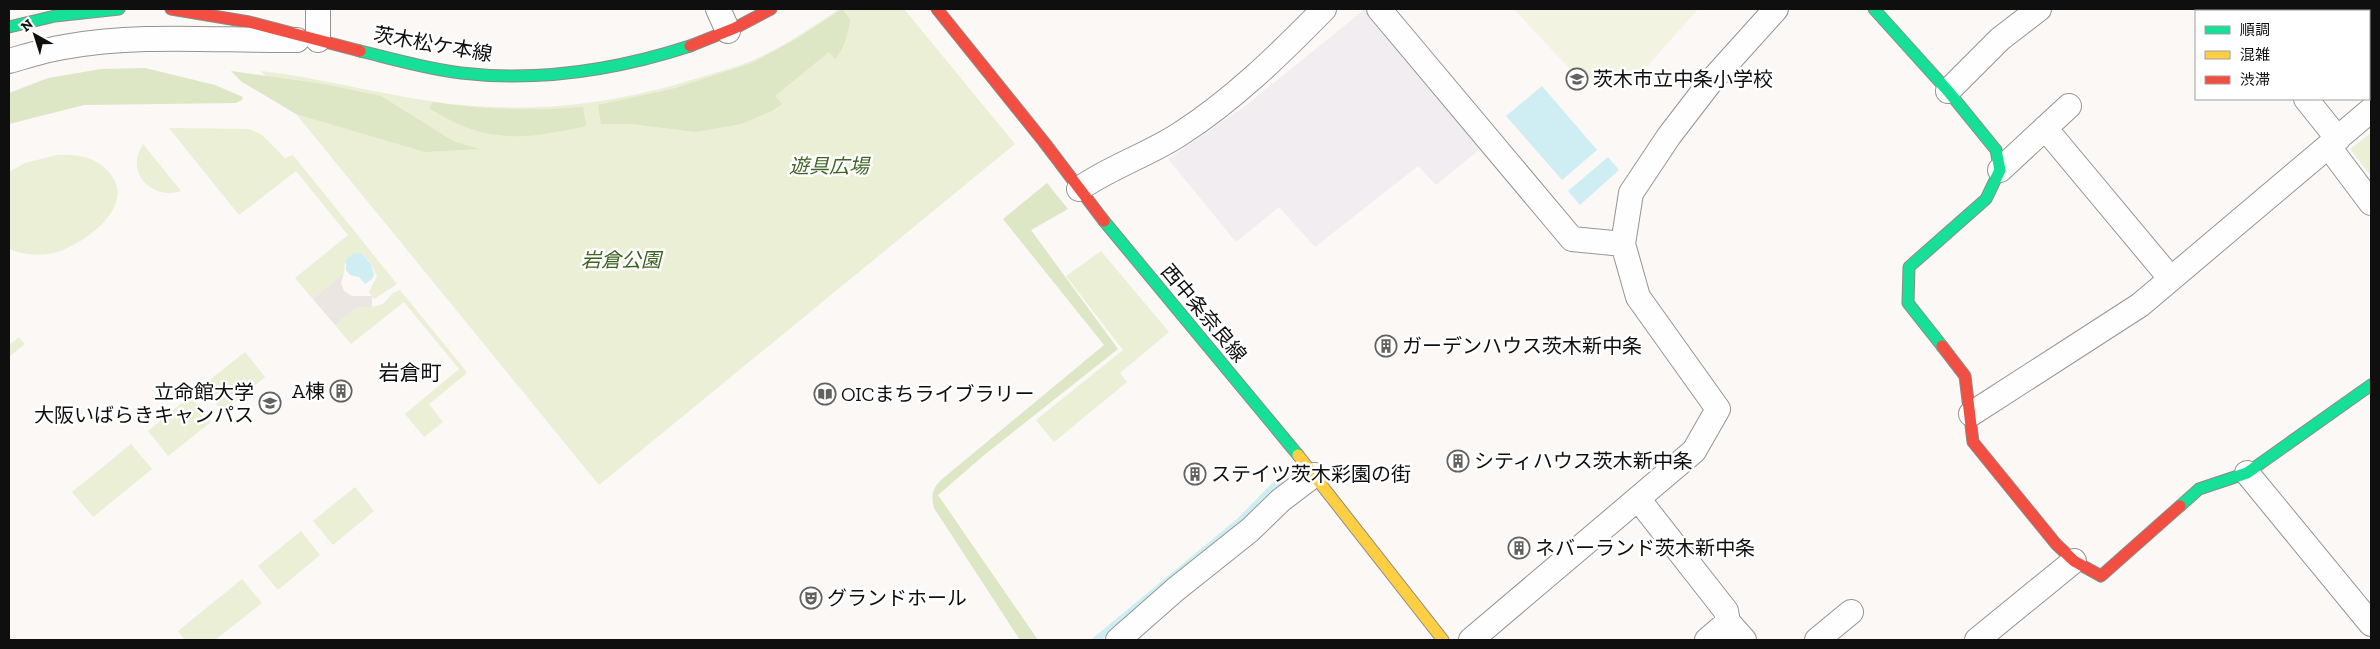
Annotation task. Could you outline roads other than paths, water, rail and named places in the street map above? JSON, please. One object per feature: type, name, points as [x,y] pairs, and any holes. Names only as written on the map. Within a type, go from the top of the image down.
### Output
[{"type":"street","points":[[9,27],[56,16],[119,9]]},
{"type":"street","name":"茨木松ケ本線","points":[[171,9],[225,16],[318,40],[461,72],[540,76],[591,71],[668,54],[728,31],[771,9]]},
{"type":"street","points":[[243,9],[276,16],[318,40]]},
{"type":"street","points":[[318,9],[318,40]]},
{"type":"street","points":[[718,9],[728,31]]},
{"type":"street","name":"西中条奈良線","points":[[936,9],[1079,190],[1314,475],[1443,640]]},
{"type":"street","points":[[1079,190],[1093,180],[1156,149],[1201,120],[1258,73],[1324,9]]},
{"type":"street","points":[[1379,9],[1572,239],[1622,244]]},
{"type":"street","points":[[1471,640],[1639,500],[1694,451],[1718,408],[1638,297],[1622,244],[1631,194],[1668,136],[1712,80],[1776,9]]},
{"type":"street","points":[[1874,9],[1948,92],[1996,150],[2000,170]]},
{"type":"street","points":[[1948,92],[2000,39],[2039,9]]},
{"type":"street","points":[[9,61],[42,52],[90,43],[165,39],[318,40]]},
{"type":"street","points":[[2307,100],[2371,204]]},
{"type":"street","points":[[2069,106],[2000,170],[1986,199],[1909,267],[1908,303],[1965,376],[1973,442],[2043,530],[2074,561],[2101,576],[2199,489],[2247,473],[2371,385]]},
{"type":"street","points":[[1971,414],[2140,305],[2371,110]]},
{"type":"street","points":[[2046,128],[2171,280]]},
{"type":"street","points":[[2247,473],[2371,624]]},
{"type":"street","points":[[1118,640],[1176,589],[1250,530],[1281,500],[1314,475]]},
{"type":"street","points":[[1639,500],[1726,611],[1728,622],[1744,640]]},
{"type":"street","points":[[1976,640],[2074,561]]},
{"type":"street","points":[[1817,640],[1851,612]]},
{"type":"street","points":[[1707,640],[1728,622]]},
{"type":"water","points":[[1542,86],[1597,150],[1562,180],[1506,116]]},
{"type":"water","points":[[1608,157],[1619,170],[1580,205],[1568,191]]},
{"type":"water","points":[[354,253],[362,254],[371,264],[374,275],[365,284],[359,277],[350,275],[346,270],[346,260]]},
{"type":"waterway","points":[[1096,640],[1240,521],[1286,474]]},
{"type":"place","name":"茨木市立中条小学校","points":[[1577,79]]},
{"type":"place","name":"ガーデンハウス茨木新中条","points":[[1386,346]]},
{"type":"place","name":"A棟","points":[[341,391]]},
{"type":"place","name":"OICまちライブラリー","points":[[825,394]]},
{"type":"place","name":"立命館大学 大阪いばらきキャンパス","points":[[270,403]]},
{"type":"place","name":"シティハウス茨木新中条","points":[[1458,461]]},
{"type":"place","name":"ステイツ茨木彩園の街","points":[[1195,474]]},
{"type":"place","name":"ネバーランド茨木新中条","points":[[1519,548]]},
{"type":"place","name":"グランドホール","points":[[811,598]]},
{"type":"district","name":"岩倉町","points":[[410,372]]},
{"type":"park label","name":"遊具広場","points":[[829,166]]},
{"type":"park label","name":"岩倉公園","points":[[621,260]]}]
